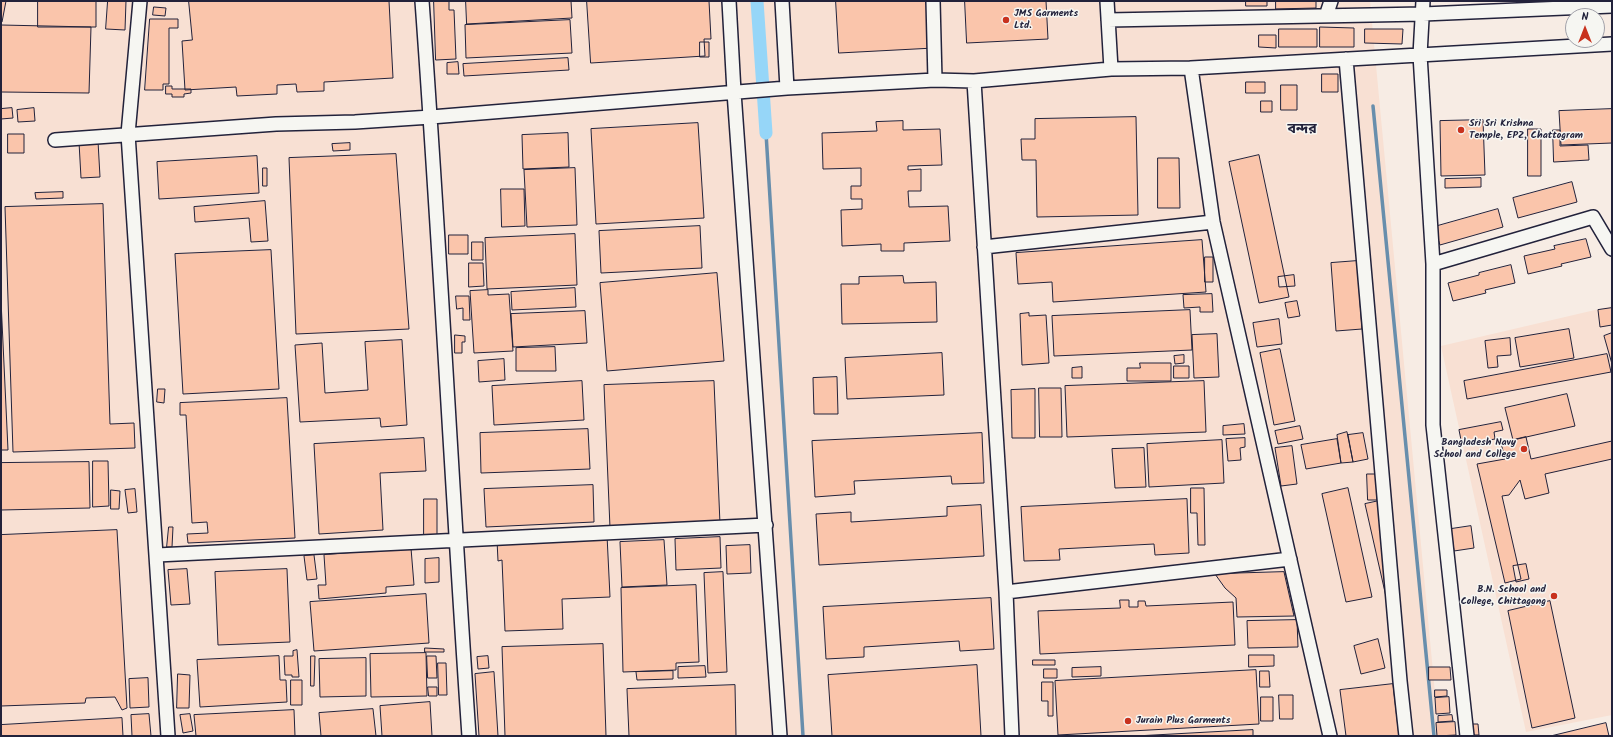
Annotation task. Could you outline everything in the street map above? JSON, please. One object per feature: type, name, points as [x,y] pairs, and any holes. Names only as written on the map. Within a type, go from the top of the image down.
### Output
[{"type":"street","points":[[140,1],[128,134],[168,736]]},
{"type":"street","points":[[422,1],[431,117],[455,540],[469,736]]},
{"type":"street","points":[[729,1],[740,91],[780,736]]},
{"type":"street","points":[[782,1],[787,88]]},
{"type":"street","points":[[933,1],[935,80]]},
{"type":"street","points":[[1107,1],[1112,69]]},
{"type":"street","points":[[1326,16],[1331,1]]},
{"type":"street","points":[[1108,20],[1326,16],[1422,7],[1612,6]]},
{"type":"street","points":[[1422,7],[1420,55],[1433,264],[1433,425],[1467,736]]},
{"type":"street","points":[[55,140],[276,124],[356,122],[431,117],[787,88],[935,80],[974,81],[1112,69],[1191,68],[1612,44]]},
{"type":"street","points":[[1346,58],[1406,736]]},
{"type":"street","points":[[1191,68],[1213,222],[1330,736]]},
{"type":"street","points":[[974,81],[1006,592],[1012,736]]},
{"type":"street","points":[[1433,264],[1593,217],[1612,249]]},
{"type":"street","points":[[984,247],[1213,222]]},
{"type":"street","points":[[157,556],[766,525]]},
{"type":"street","points":[[1006,592],[1290,559]]},
{"type":"shaded area","points":[[1,1],[1370,1],[1439,736],[1,736]]},
{"type":"shaded area","name":"B.N. School and College, Chittagong","points":[[1612,306],[1612,715],[1526,732],[1441,346]]},
{"type":"building","points":[[1,1],[6,1],[2,22],[1,22]]},
{"type":"building","points":[[38,1],[96,1],[96,27],[38,27]]},
{"type":"building","points":[[108,1],[126,1],[125,30],[106,29]]},
{"type":"building","points":[[189,1],[389,1],[393,78],[324,82],[324,91],[297,92],[296,84],[277,85],[277,94],[237,96],[236,87],[185,90],[182,41],[192,40]]},
{"type":"building","points":[[434,1],[449,1],[449,10],[454,10],[456,59],[436,60]]},
{"type":"building","points":[[466,1],[571,1],[572,18],[467,24]]},
{"type":"building","points":[[587,1],[709,1],[711,39],[704,39],[705,56],[591,63]]},
{"type":"building","points":[[836,1],[931,1],[934,48],[839,53]]},
{"type":"building","name":"JMS Garments Ltd.","points":[[965,1],[1046,1],[1048,39],[967,43]]},
{"type":"building","points":[[1246,1],[1267,1],[1267,6],[1246,6]]},
{"type":"building","points":[[1276,1],[1316,1],[1316,8],[1276,9]]},
{"type":"building","points":[[154,7],[166,8],[165,16],[153,15]]},
{"type":"building","points":[[150,19],[178,19],[178,28],[169,28],[169,84],[163,84],[163,90],[145,90]]},
{"type":"building","points":[[570,20],[572,53],[466,58],[465,25]]},
{"type":"building","points":[[1,25],[91,27],[89,93],[1,92]]},
{"type":"building","points":[[1320,27],[1354,28],[1354,47],[1320,47]]},
{"type":"building","points":[[1279,29],[1317,29],[1317,47],[1279,47]]},
{"type":"building","points":[[1365,29],[1403,29],[1402,44],[1365,43]]},
{"type":"building","points":[[1259,35],[1276,35],[1276,48],[1259,47]]},
{"type":"building","points":[[700,42],[709,42],[709,57],[700,57]]},
{"type":"building","points":[[568,58],[569,70],[464,76],[463,64]]},
{"type":"building","points":[[458,62],[459,74],[447,74],[447,63]]},
{"type":"building","points":[[1322,74],[1338,74],[1338,92],[1322,92]]},
{"type":"building","points":[[1246,82],[1265,82],[1265,93],[1246,93]]},
{"type":"building","points":[[1281,85],[1297,85],[1297,110],[1281,110]]},
{"type":"building","points":[[166,86],[172,86],[172,89],[191,89],[191,93],[184,94],[184,97],[172,97],[172,94],[166,94]]},
{"type":"building","points":[[1261,101],[1272,101],[1272,112],[1261,112]]},
{"type":"building","points":[[12,108],[13,118],[1,119],[1,109]]},
{"type":"building","points":[[34,108],[35,121],[18,122],[17,110]]},
{"type":"building","points":[[1612,109],[1612,143],[1561,145],[1559,111]]},
{"type":"building","points":[[1136,117],[1138,215],[1037,217],[1036,160],[1022,160],[1021,139],[1035,139],[1035,119]]},
{"type":"building","points":[[1483,120],[1485,175],[1441,176],[1440,121]]},
{"type":"building","points":[[903,121],[903,130],[940,129],[942,165],[908,166],[908,170],[921,169],[921,191],[908,191],[909,207],[948,206],[950,241],[904,243],[904,251],[881,251],[881,244],[842,246],[841,210],[862,209],[862,199],[851,199],[851,186],[861,186],[861,168],[823,169],[822,133],[877,131],[876,122]]},
{"type":"building","points":[[698,123],[704,218],[596,224],[591,129]]},
{"type":"building","points":[[1528,129],[1541,129],[1541,176],[1528,176]]},
{"type":"building","points":[[1553,130],[1560,130],[1560,146],[1588,145],[1589,160],[1554,162]]},
{"type":"building","points":[[568,133],[569,167],[523,169],[522,135]]},
{"type":"building","points":[[8,134],[24,134],[24,153],[8,153]]},
{"type":"building","points":[[98,141],[100,177],[81,178],[79,142]]},
{"type":"building","points":[[350,143],[350,150],[333,151],[332,144]]},
{"type":"building","points":[[396,154],[409,329],[296,334],[289,158]]},
{"type":"building","points":[[1259,155],[1289,297],[1259,303],[1229,162]]},
{"type":"building","points":[[257,156],[259,193],[159,199],[157,162]]},
{"type":"building","points":[[1158,158],[1179,158],[1180,208],[1158,208]]},
{"type":"building","points":[[263,168],[267,168],[267,186],[263,186]]},
{"type":"building","points":[[575,168],[577,225],[527,227],[524,170]]},
{"type":"building","points":[[1481,178],[1481,187],[1445,188],[1445,179]]},
{"type":"building","points":[[1572,182],[1577,202],[1518,218],[1513,198]]},
{"type":"building","points":[[501,189],[524,189],[525,226],[502,227]]},
{"type":"building","points":[[63,192],[63,198],[36,199],[35,193]]},
{"type":"building","points":[[265,201],[268,241],[251,242],[249,218],[195,222],[194,207]]},
{"type":"building","points":[[103,204],[110,424],[134,423],[135,448],[13,452],[5,207]]},
{"type":"building","points":[[1498,209],[1503,227],[1440,245],[1434,227]]},
{"type":"building","points":[[700,226],[702,268],[601,273],[599,231]]},
{"type":"building","points":[[575,234],[577,285],[487,289],[485,238]]},
{"type":"building","points":[[449,235],[468,235],[468,254],[449,254]]},
{"type":"building","points":[[1586,239],[1591,257],[1528,274],[1524,256],[1555,249],[1554,246]]},
{"type":"building","points":[[1202,240],[1206,292],[1053,302],[1052,282],[1018,284],[1016,253]]},
{"type":"building","points":[[472,242],[483,242],[483,260],[472,260]]},
{"type":"building","points":[[271,250],[279,389],[183,394],[175,254]]},
{"type":"building","points":[[1205,257],[1213,257],[1213,282],[1205,282]]},
{"type":"building","points":[[1357,261],[1362,329],[1336,331],[1331,263]]},
{"type":"building","points":[[469,263],[483,263],[484,286],[469,287]]},
{"type":"building","points":[[1511,265],[1515,283],[1485,290],[1486,293],[1453,301],[1448,283]]},
{"type":"building","points":[[717,273],[724,361],[607,371],[600,283]]},
{"type":"building","points":[[1294,275],[1295,286],[1279,287],[1278,277]]},
{"type":"building","points":[[903,276],[904,283],[936,282],[937,322],[842,324],[841,284],[859,284],[859,277]]},
{"type":"building","points":[[575,288],[576,307],[512,310],[511,292]]},
{"type":"building","points":[[488,290],[488,295],[509,294],[513,351],[474,353],[470,291]]},
{"type":"building","points":[[1212,294],[1213,312],[1200,312],[1200,307],[1184,308],[1183,295]]},
{"type":"building","points":[[456,296],[469,296],[470,320],[463,320],[463,308],[457,309]]},
{"type":"building","points":[[1,300],[8,450],[1,450]]},
{"type":"building","points":[[1297,301],[1300,316],[1288,318],[1285,303]]},
{"type":"building","points":[[1612,308],[1612,325],[1600,327],[1598,310]]},
{"type":"building","points":[[1190,310],[1192,350],[1054,356],[1052,316]]},
{"type":"building","points":[[585,311],[587,343],[513,347],[511,314]]},
{"type":"building","points":[[1029,313],[1029,316],[1046,315],[1049,363],[1022,365],[1020,314]]},
{"type":"building","points":[[1279,319],[1282,344],[1257,347],[1253,323]]},
{"type":"building","points":[[1569,329],[1574,358],[1520,367],[1515,338]]},
{"type":"building","points":[[1612,333],[1612,364],[1604,336]]},
{"type":"building","points":[[1217,334],[1219,377],[1194,378],[1192,335]]},
{"type":"building","points":[[455,335],[465,336],[465,342],[462,342],[462,353],[455,353]]},
{"type":"building","points":[[1510,338],[1511,355],[1497,356],[1498,367],[1488,368],[1485,341]]},
{"type":"building","points":[[402,340],[407,425],[381,427],[380,418],[300,422],[295,345],[322,343],[325,393],[368,390],[365,342]]},
{"type":"building","points":[[555,347],[556,371],[516,371],[516,348]]},
{"type":"building","points":[[1280,349],[1295,421],[1274,425],[1260,353]]},
{"type":"building","points":[[942,353],[944,395],[847,399],[845,358]]},
{"type":"building","points":[[1607,354],[1611,372],[1467,399],[1464,381]]},
{"type":"building","points":[[1184,355],[1184,363],[1175,364],[1174,356]]},
{"type":"building","points":[[504,359],[505,380],[479,382],[478,361]]},
{"type":"building","points":[[1140,363],[1171,363],[1171,381],[1127,381],[1127,368],[1140,368]]},
{"type":"building","points":[[1174,366],[1189,366],[1189,378],[1174,378]]},
{"type":"building","points":[[1082,367],[1082,378],[1072,378],[1072,368]]},
{"type":"building","points":[[837,377],[838,414],[814,414],[813,378]]},
{"type":"building","points":[[582,381],[584,420],[494,425],[492,386]]},
{"type":"building","points":[[714,381],[720,524],[610,528],[604,385]]},
{"type":"building","points":[[1204,381],[1206,432],[1067,437],[1065,386]]},
{"type":"building","points":[[1039,388],[1061,388],[1062,437],[1040,437]]},
{"type":"building","points":[[158,389],[165,389],[164,403],[157,402]]},
{"type":"building","points":[[1035,389],[1035,438],[1012,438],[1011,390]]},
{"type":"building","points":[[1567,394],[1575,426],[1513,440],[1505,408]]},
{"type":"building","points":[[287,398],[295,538],[188,543],[187,534],[208,533],[207,522],[192,523],[186,415],[180,415],[180,403]]},
{"type":"building","points":[[1501,422],[1503,430],[1494,432],[1495,439],[1462,445],[1459,430]]},
{"type":"building","points":[[1244,424],[1245,434],[1223,435],[1223,426]]},
{"type":"building","points":[[1300,426],[1303,439],[1278,444],[1275,431]]},
{"type":"building","points":[[588,429],[590,469],[481,473],[480,433]]},
{"type":"building","points":[[1347,432],[1353,462],[1341,463],[1337,435]]},
{"type":"building","points":[[982,433],[984,483],[952,484],[951,476],[854,481],[855,494],[815,497],[812,441]]},
{"type":"building","points":[[1363,433],[1368,459],[1353,462],[1348,435]]},
{"type":"building","points":[[1526,437],[1531,459],[1612,441],[1612,459],[1545,474],[1549,493],[1525,499],[1520,480],[1509,495],[1502,496],[1521,579],[1505,583],[1477,464],[1505,459],[1501,443]]},
{"type":"building","points":[[424,438],[426,471],[380,473],[383,530],[319,534],[314,444]]},
{"type":"building","points":[[1245,438],[1245,447],[1240,448],[1241,460],[1228,461],[1226,439]]},
{"type":"building","points":[[1337,439],[1341,463],[1306,469],[1301,445]]},
{"type":"building","points":[[1222,440],[1224,483],[1149,487],[1147,444]]},
{"type":"building","points":[[1292,446],[1297,484],[1281,486],[1275,448]]},
{"type":"building","points":[[1144,448],[1146,487],[1115,488],[1112,449]]},
{"type":"building","points":[[93,461],[108,461],[109,506],[93,507]]},
{"type":"building","points":[[89,462],[90,508],[1,510],[1,463]]},
{"type":"building","points":[[1367,474],[1376,474],[1377,500],[1368,500]]},
{"type":"building","points":[[593,485],[594,522],[486,527],[484,489]]},
{"type":"building","points":[[1191,488],[1204,488],[1205,545],[1198,545],[1197,513],[1191,513]]},
{"type":"building","points":[[1348,488],[1372,597],[1346,602],[1322,494]]},
{"type":"building","points":[[135,489],[137,512],[128,513],[125,490]]},
{"type":"building","points":[[111,490],[120,491],[119,509],[111,509]]},
{"type":"building","points":[[424,499],[437,499],[437,537],[424,537]]},
{"type":"building","points":[[1187,499],[1189,553],[1155,555],[1154,544],[1059,549],[1060,560],[1024,561],[1021,507]]},
{"type":"building","points":[[1379,501],[1387,601],[1365,504]]},
{"type":"building","points":[[981,505],[984,556],[819,565],[816,514],[851,512],[851,522],[947,516],[947,507]]},
{"type":"building","points":[[1471,526],[1474,548],[1454,551],[1451,529]]},
{"type":"building","points":[[169,527],[173,527],[172,547],[167,547]]},
{"type":"building","points":[[117,530],[127,708],[122,710],[115,697],[86,698],[85,703],[1,706],[1,535]]},
{"type":"building","points":[[607,535],[610,597],[562,599],[563,629],[505,631],[502,560],[498,561],[497,540]]},
{"type":"building","points":[[720,537],[721,568],[676,570],[675,539]]},
{"type":"building","points":[[664,540],[667,585],[622,587],[620,542]]},
{"type":"building","points":[[750,545],[751,573],[727,574],[726,546]]},
{"type":"building","points":[[411,548],[414,585],[386,587],[386,593],[319,599],[318,585],[326,585],[324,555]]},
{"type":"building","points":[[314,555],[317,579],[307,580],[304,556]]},
{"type":"building","points":[[439,558],[439,582],[425,583],[425,559]]},
{"type":"building","points":[[1526,564],[1529,579],[1516,582],[1513,566]]},
{"type":"building","points":[[187,569],[190,604],[171,605],[168,570]]},
{"type":"building","points":[[287,569],[290,642],[218,645],[215,572]]},
{"type":"building","points":[[723,572],[727,672],[708,673],[704,573]]},
{"type":"building","points":[[1284,572],[1294,616],[1237,617],[1236,598],[1225,588],[1215,574]]},
{"type":"building","points":[[696,585],[699,662],[676,663],[676,670],[623,672],[621,588]]},
{"type":"building","points":[[426,594],[429,643],[314,651],[310,602]]},
{"type":"building","points":[[991,598],[994,649],[960,651],[959,641],[864,647],[864,657],[826,659],[823,607]]},
{"type":"building","points":[[1120,600],[1129,600],[1129,607],[1138,607],[1138,601],[1145,601],[1146,606],[1233,602],[1235,645],[1040,654],[1038,611],[1120,608]]},
{"type":"building","points":[[1550,601],[1575,718],[1532,728],[1508,611]]},
{"type":"building","points":[[1297,620],[1298,647],[1248,648],[1247,621]]},
{"type":"building","points":[[1378,639],[1385,668],[1361,674],[1354,646]]},
{"type":"building","points":[[603,644],[606,736],[505,736],[502,647]]},
{"type":"building","points":[[425,648],[444,649],[444,652],[425,652]]},
{"type":"building","points":[[297,650],[299,677],[285,675],[284,656],[293,656],[293,651]]},
{"type":"building","points":[[426,653],[427,696],[371,697],[370,654]]},
{"type":"building","points":[[1249,655],[1274,655],[1274,666],[1249,667]]},
{"type":"building","points":[[279,656],[280,680],[286,680],[287,702],[200,707],[197,660]]},
{"type":"building","points":[[311,656],[315,656],[314,686],[311,686]]},
{"type":"building","points":[[427,656],[436,656],[437,678],[428,678]]},
{"type":"building","points":[[488,656],[489,668],[478,669],[477,657]]},
{"type":"building","points":[[366,658],[366,696],[320,697],[319,659]]},
{"type":"building","points":[[1033,660],[1055,660],[1055,665],[1033,665]]},
{"type":"building","points":[[438,663],[446,663],[447,695],[439,695]]},
{"type":"building","points":[[977,665],[981,736],[832,736],[828,675]]},
{"type":"building","points":[[705,666],[706,677],[678,678],[678,667]]},
{"type":"building","points":[[1101,667],[1101,676],[1072,677],[1072,668]]},
{"type":"building","points":[[1429,667],[1450,667],[1451,680],[1429,680]]},
{"type":"building","points":[[1044,669],[1057,669],[1057,678],[1044,678]]},
{"type":"building","points":[[1256,670],[1259,724],[1058,735],[1055,681]]},
{"type":"building","points":[[673,671],[673,679],[637,680],[636,672]]},
{"type":"building","points":[[1260,671],[1269,671],[1270,687],[1260,687]]},
{"type":"building","points":[[494,672],[498,736],[479,736],[475,674]]},
{"type":"building","points":[[178,674],[190,675],[189,708],[177,708]]},
{"type":"building","points":[[148,678],[149,707],[130,708],[129,679]]},
{"type":"building","points":[[291,680],[302,680],[302,705],[291,705]]},
{"type":"building","points":[[1042,682],[1053,682],[1053,716],[1048,716],[1048,701],[1042,701]]},
{"type":"building","points":[[1393,684],[1399,736],[1346,736],[1340,690]]},
{"type":"building","points":[[735,685],[736,736],[629,736],[627,689]]},
{"type":"building","points":[[428,687],[437,687],[437,696],[429,696]]},
{"type":"building","points":[[1435,690],[1447,690],[1447,696],[1435,697]]},
{"type":"building","points":[[1279,695],[1293,695],[1293,719],[1280,719]]},
{"type":"building","points":[[1261,697],[1273,697],[1273,721],[1261,721]]},
{"type":"building","points":[[1449,697],[1450,713],[1436,714],[1435,698]]},
{"type":"building","points":[[430,702],[432,736],[382,736],[380,706]]},
{"type":"building","points":[[373,709],[376,736],[321,736],[319,713]]},
{"type":"building","points":[[294,710],[295,736],[196,736],[194,715]]},
{"type":"building","points":[[149,714],[151,736],[132,736],[131,715]]},
{"type":"building","points":[[190,714],[193,731],[183,733],[180,715]]},
{"type":"building","points":[[1452,715],[1453,721],[1438,722],[1438,716]]},
{"type":"building","points":[[122,718],[123,736],[1,736],[1,725]]},
{"type":"building","points":[[1455,722],[1456,735],[1437,736],[1436,723]]},
{"type":"building","points":[[1606,723],[1609,736],[1551,736]]},
{"type":"building","points":[[1470,724],[1478,724],[1479,735],[1470,735]]},
{"type":"building","points":[[1253,730],[1253,736],[1136,736]]},
{"type":"waterway","points":[[757,1],[766,133]]},
{"type":"waterway","points":[[1373,106],[1434,736]]},
{"type":"waterway","points":[[766,133],[803,736]]},
{"type":"place","name":"JMS Garments Ltd.","points":[[1006,20]]},
{"type":"place","name":"Sri Sri Krishna Temple, EPZ, Chattogram","points":[[1461,130]]},
{"type":"place","name":"Bangladesh Navy School and College","points":[[1524,449]]},
{"type":"place","name":"B.N. School and College, Chittagong","points":[[1554,596]]},
{"type":"place","name":"Jurain Plus Garments","points":[[1128,721]]},
{"type":"district","name":"বন্দর","points":[[1302,131]]}]
